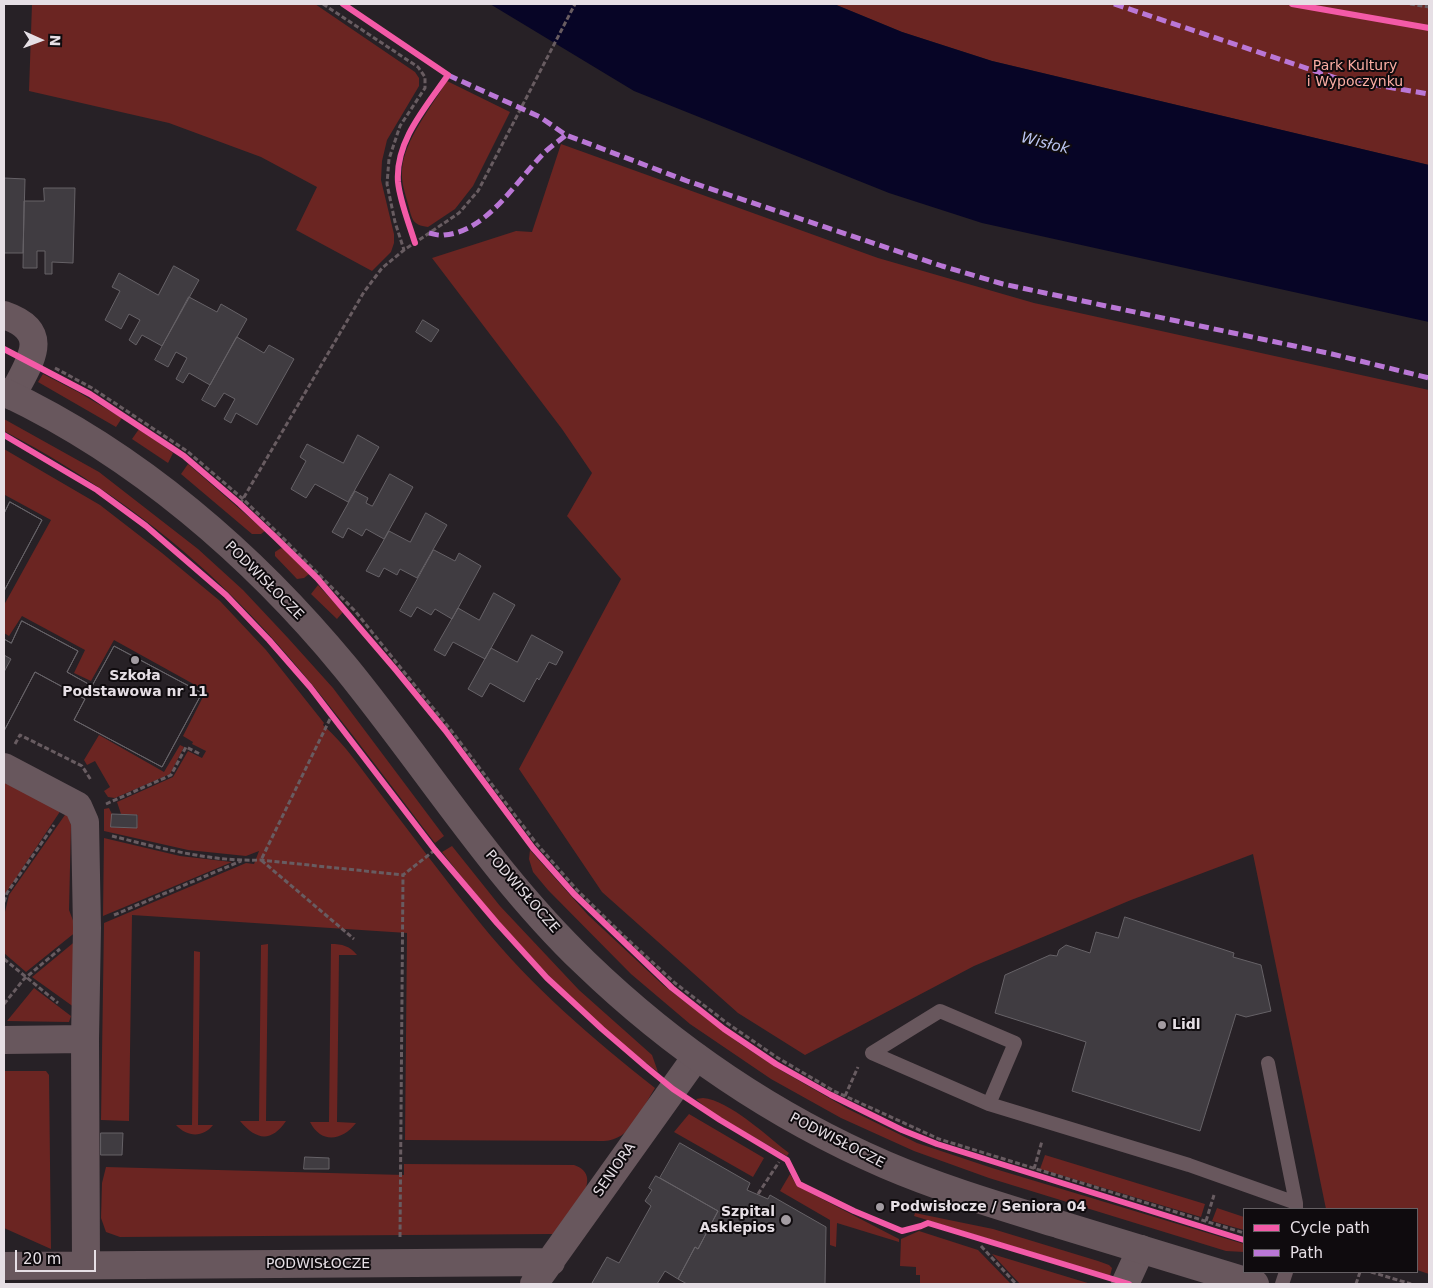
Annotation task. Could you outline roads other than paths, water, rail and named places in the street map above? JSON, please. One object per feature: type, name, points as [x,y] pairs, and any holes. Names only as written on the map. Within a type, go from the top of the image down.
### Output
[{"type":"street","points":[[4,315],[14,318],[32,332],[35,344],[31,358],[8,394]]},
{"type":"street","name":"PODWISŁOCZE","points":[[8,394],[76,431],[139,472],[198,517],[250,565],[301,617],[346,668],[468,828],[526,900],[583,962],[635,1008],[696,1056],[774,1108],[821,1135],[885,1165],[974,1198],[1255,1284]]},
{"type":"street","points":[[8,759],[78,806],[85,822],[87,928],[85,1039],[86,1265]]},
{"type":"street","points":[[4,1040],[85,1039]]},
{"type":"street","name":"SENIORA","points":[[534,1284],[696,1056]]},
{"type":"street","points":[[1125,1284],[1141,1249]]},
{"type":"street","name":"PODWISŁOCZE","points":[[4,1266],[551,1262]]},
{"type":"lane","points":[[989,1104],[1015,1043],[999,1036],[940,1011],[872,1053],[989,1104],[1220,1176],[1296,1206]]},
{"type":"lane","points":[[1268,1062],[1296,1206]]},
{"type":"water","name":"Wisłok","points":[[490,4],[834,4],[902,32],[992,61],[1429,165],[1429,322],[982,223],[889,193],[634,91]]},
{"type":"place","name":"Szkoła Podstawowa nr 11","points":[[135,660]]},
{"type":"place","name":"Lidl","points":[[1162,1025]]},
{"type":"place","name":"Podwisłocze / Seniora 04","points":[[880,1207]]},
{"type":"place","name":"Szpital Asklepios","points":[[786,1220]]},
{"type":"park label","name":"Park Kultury i Wypoczynku","points":[[1355,74]]}]
